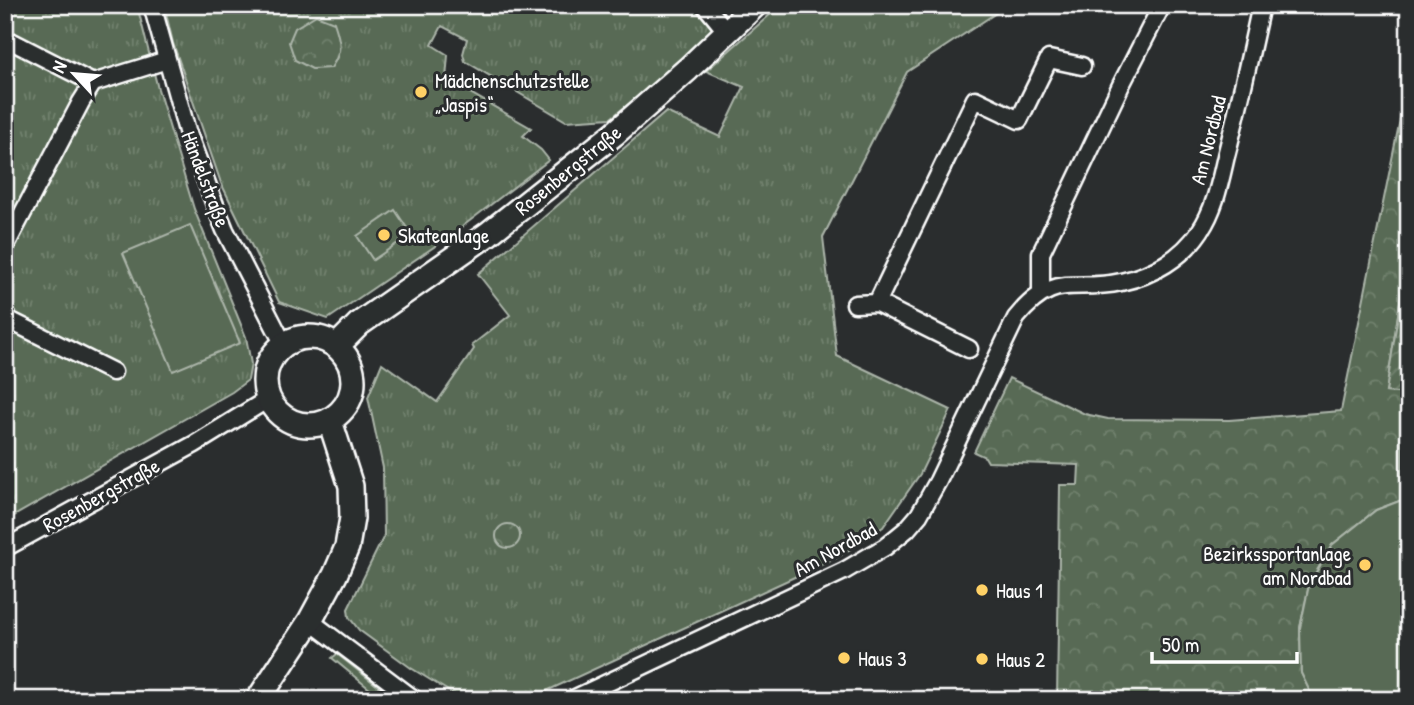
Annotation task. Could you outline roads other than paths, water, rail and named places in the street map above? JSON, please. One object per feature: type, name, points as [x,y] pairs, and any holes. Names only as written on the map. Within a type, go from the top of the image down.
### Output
[{"type":"street","name":"Händelstraße","points":[[152,5],[187,131],[216,210],[284,345]]},
{"type":"street","points":[[705,5],[727,32]]},
{"type":"street","name":"Rosenbergstraße","points":[[337,346],[359,324],[488,234],[614,134],[755,5]]},
{"type":"street","points":[[1041,294],[1041,253],[1162,5]]},
{"type":"street","name":"Am Nordbad","points":[[571,700],[844,571],[885,547],[919,515],[1016,318],[1027,304],[1051,288],[1120,282],[1138,277],[1166,265],[1183,252],[1213,209],[1261,5]]},
{"type":"street","points":[[5,38],[93,82]]},
{"type":"street","points":[[877,303],[975,99],[1019,120],[1049,59],[1082,66]]},
{"type":"street","points":[[5,247],[93,82],[167,60]]},
{"type":"street","points":[[855,304],[877,303],[969,348]]},
{"type":"street","points":[[5,318],[113,372]]},
{"type":"street","points":[[310,337],[324,339],[337,346],[347,358],[353,372],[353,388],[345,407],[330,421],[312,426],[294,423],[278,414],[268,398],[264,384],[266,369],[273,355],[296,339],[310,337]]},
{"type":"street","name":"Rosenbergstraße","points":[[5,548],[195,444],[268,398]]},
{"type":"street","points":[[258,700],[310,621],[347,547],[352,518],[351,486],[330,421]]},
{"type":"street","points":[[310,621],[415,700]]},
{"type":"place","name":"Mädchenschutzstelle „Jaspis“","points":[[421,92]]},
{"type":"place","name":"Skateanlage","points":[[384,235]]},
{"type":"place","name":"Bezirkssportanlage am Nordbad","points":[[1365,565]]},
{"type":"place","name":"Haus 1","points":[[982,590]]},
{"type":"place","name":"Haus 3","points":[[844,658]]},
{"type":"place","name":"Haus 2","points":[[982,659]]}]
